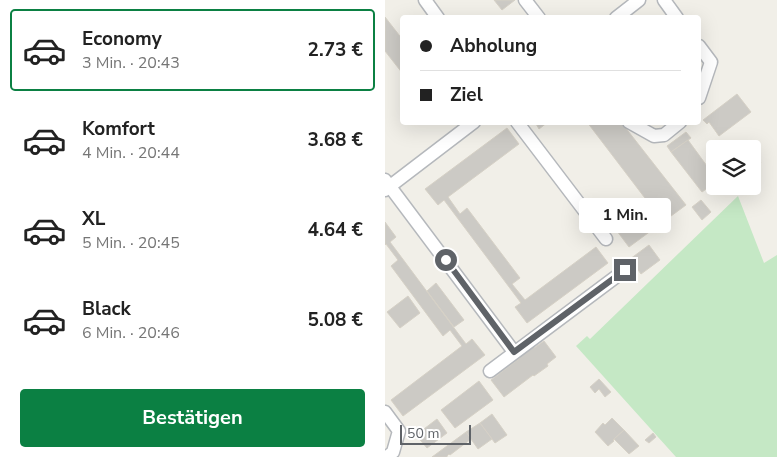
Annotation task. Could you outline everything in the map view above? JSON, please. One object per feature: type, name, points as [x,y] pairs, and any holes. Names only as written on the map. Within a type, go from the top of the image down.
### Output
[{"type":"lane","points":[[425,0],[436,15]]},
{"type":"lane","points":[[525,0],[537,15]]},
{"type":"lane","points":[[620,15],[639,0]]},
{"type":"lane","points":[[664,0],[675,15]]},
{"type":"lane","points":[[701,49],[711,62],[701,92]]},
{"type":"lane","points":[[470,125],[387,185],[514,352]]},
{"type":"lane","points":[[519,125],[606,240]]},
{"type":"lane","points":[[634,125],[654,136],[663,135],[676,125]]},
{"type":"lane","points":[[490,371],[625,270]]},
{"type":"lane","points":[[385,412],[399,431],[393,452],[387,457]]},
{"type":"green space","points":[[738,196],[764,263],[777,255],[777,457],[676,457],[576,346],[587,336],[590,339]]},
{"type":"building","points":[[494,0],[515,0],[502,10]]},
{"type":"building","points":[[385,17],[400,36],[400,70],[385,51]]},
{"type":"building","points":[[737,94],[751,112],[719,136],[709,122],[707,124],[703,120]]},
{"type":"building","points":[[589,125],[623,125],[686,205],[629,247],[617,231],[651,206]]},
{"type":"building","points":[[507,128],[519,144],[448,197],[460,214],[467,208],[520,278],[512,284],[525,300],[596,247],[608,263],[527,323],[515,307],[521,303],[444,200],[438,205],[425,189]]},
{"type":"building","points":[[686,132],[691,138],[671,152],[667,146]]},
{"type":"building","points":[[688,140],[706,165],[706,189],[702,192],[671,152]]},
{"type":"building","points":[[701,200],[711,212],[702,220],[692,207]]},
{"type":"building","points":[[385,222],[396,237],[390,242],[466,344],[472,339],[485,355],[403,416],[391,400],[462,346],[450,330],[443,336],[391,266],[398,260],[385,245]]},
{"type":"building","points":[[649,245],[660,260],[641,274],[630,259]]},
{"type":"building","points":[[436,283],[464,320],[454,327],[427,291]]},
{"type":"building","points":[[408,296],[420,313],[400,328],[387,312]]},
{"type":"building","points":[[544,341],[556,357],[547,364],[548,366],[504,397],[491,380],[533,346],[534,348]]},
{"type":"building","points":[[599,379],[611,392],[605,397],[599,389],[595,393],[590,387]]},
{"type":"building","points":[[479,381],[493,400],[455,428],[441,410]]},
{"type":"building","points":[[492,414],[507,435],[495,443],[480,423]]},
{"type":"building","points":[[612,418],[624,430],[608,446],[595,432],[603,423],[605,425]]},
{"type":"building","points":[[437,419],[447,433],[427,448],[416,435]]},
{"type":"building","points":[[480,423],[492,439],[478,449],[466,432]]},
{"type":"building","points":[[624,430],[639,446],[629,454],[614,439]]},
{"type":"building","points":[[466,432],[471,439],[450,455],[447,457],[432,457]]},
{"type":"building","points":[[653,433],[656,437],[649,443],[645,440]]},
{"type":"route","points":[[446,260],[514,352],[625,270]]}]
